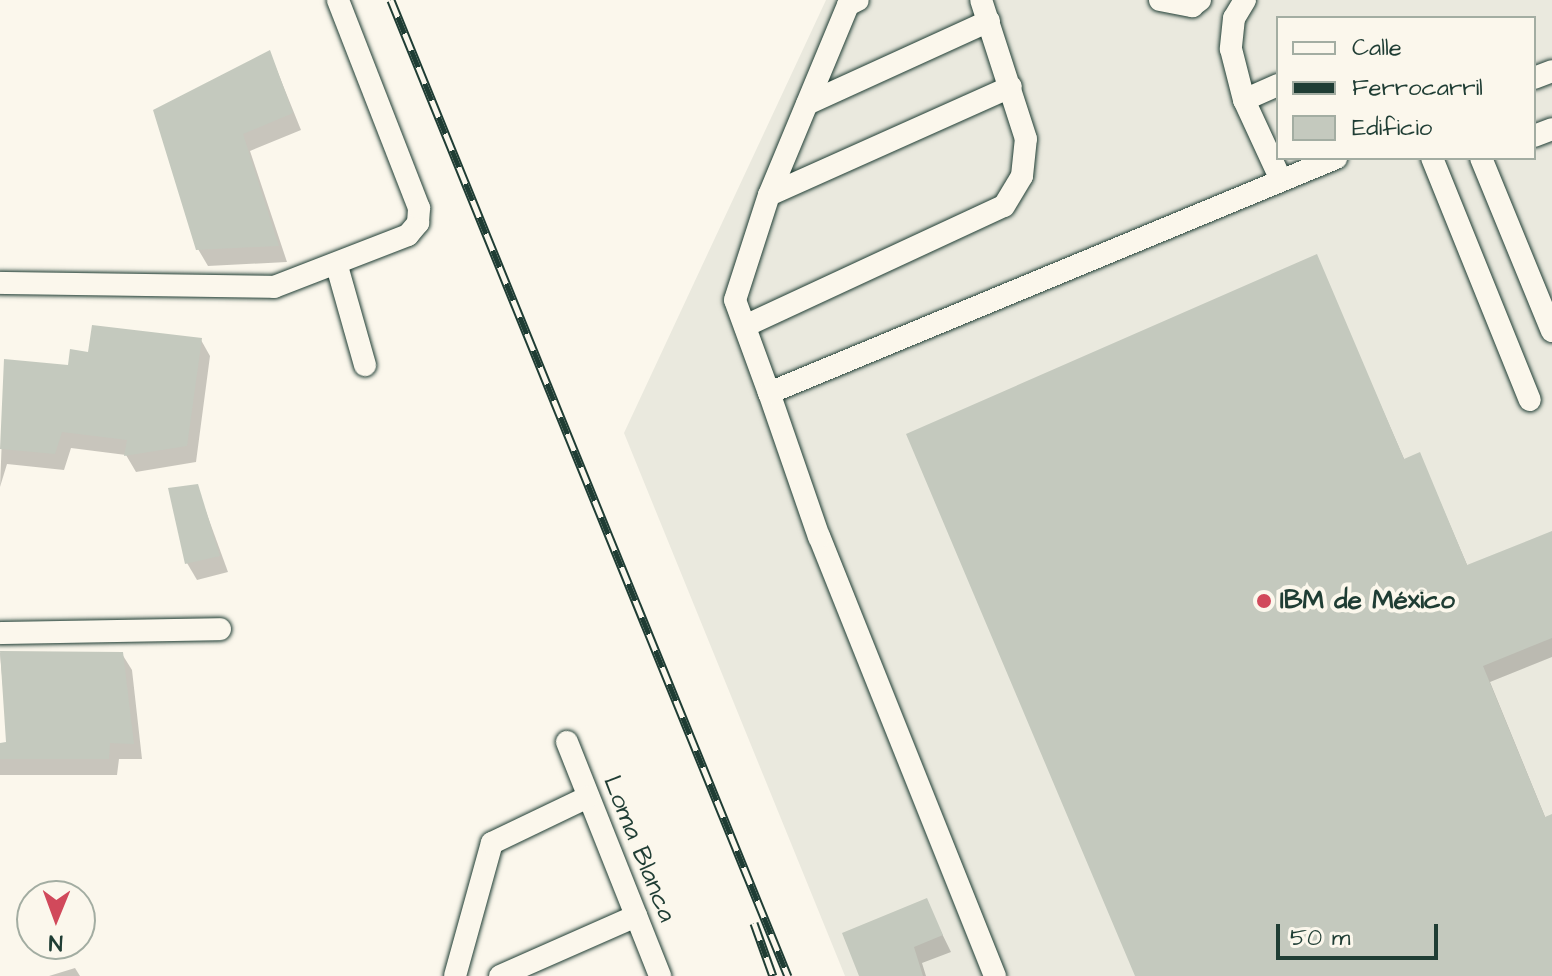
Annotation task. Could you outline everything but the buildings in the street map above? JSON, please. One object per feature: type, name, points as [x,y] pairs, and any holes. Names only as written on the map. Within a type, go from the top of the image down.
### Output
[{"type":"street","points":[[0,283],[274,287],[337,266],[408,235],[418,223],[419,208],[338,0]]},
{"type":"street","points":[[858,0],[848,5],[769,195],[735,300],[819,537],[995,976]]},
{"type":"street","points":[[1160,0],[1192,6],[1200,0]]},
{"type":"street","points":[[1245,0],[1234,18],[1231,49],[1244,100],[1271,141],[1281,180]]},
{"type":"street","points":[[745,326],[1004,206],[1022,176],[1026,139],[985,10],[807,104]]},
{"type":"street","points":[[1244,100],[1276,86]]},
{"type":"street","points":[[769,195],[1011,87]]},
{"type":"street","points":[[769,393],[1331,160]]},
{"type":"street","points":[[1433,160],[1530,400]]},
{"type":"street","points":[[1482,160],[1552,331]]},
{"type":"street","points":[[337,266],[365,365]]},
{"type":"street","points":[[0,633],[220,629]]},
{"type":"street","name":"Loma Blanca","points":[[567,742],[660,976]]},
{"type":"street","points":[[455,976],[492,843],[588,797]]},
{"type":"street","points":[[500,976],[636,916]]},
{"type":"shaded area","points":[[826,0],[1552,0],[1552,976],[845,976],[624,433]]},
{"type":"railway","points":[[391,0],[788,976]]},
{"type":"railway","points":[[754,923],[773,976]]},
{"type":"place","name":"IBM de México","points":[[1264,601]]}]
